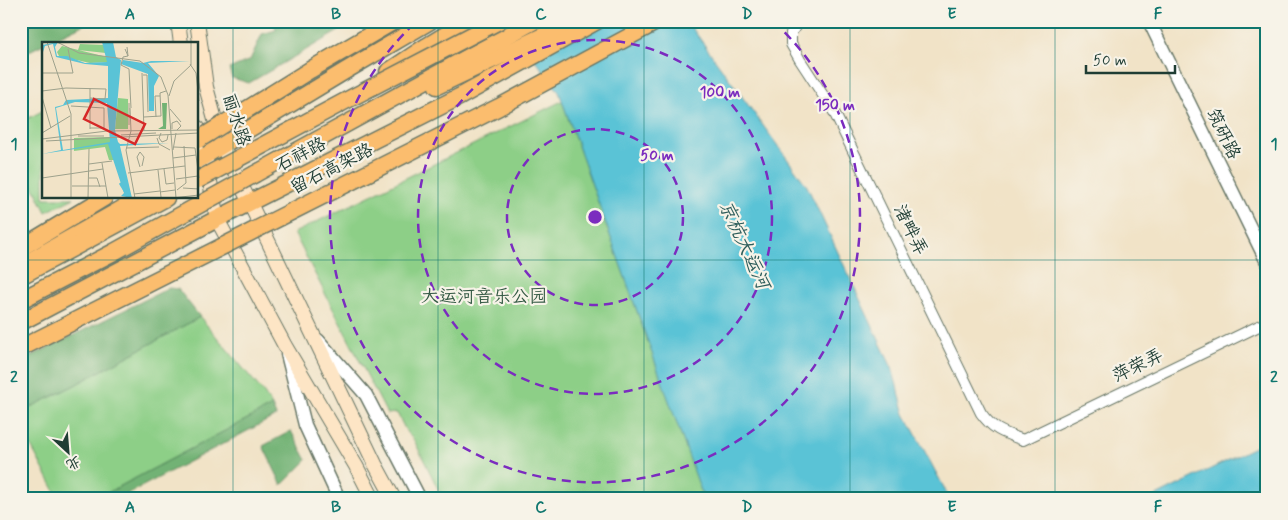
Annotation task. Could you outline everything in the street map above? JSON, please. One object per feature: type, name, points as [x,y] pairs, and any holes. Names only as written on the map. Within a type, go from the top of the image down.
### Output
[{"type":"main road","points":[[178,21],[181,42]]},
{"type":"main road","name":"丽水路","points":[[197,21],[206,87],[222,145],[394,499]]},
{"type":"main road","points":[[199,139],[310,70],[394,21]]},
{"type":"main road","points":[[202,158],[345,70],[430,21]]},
{"type":"main road","points":[[351,98],[427,46],[468,21]]},
{"type":"main road","points":[[199,179],[500,21]]},
{"type":"main road","name":"留石高架路","points":[[21,300],[114,252],[534,21]]},
{"type":"main road","points":[[339,129],[549,34],[571,21]]},
{"type":"main road","name":"石祥路","points":[[21,322],[217,219],[461,96],[597,21]]},
{"type":"main road","name":"留石高架路","points":[[21,348],[499,107],[658,21]]},
{"type":"main road","points":[[199,136],[202,158],[217,219],[285,346],[374,499]]},
{"type":"main road","points":[[21,248],[102,199]]},
{"type":"main road","points":[[21,266],[139,199]]},
{"type":"main road","points":[[21,276],[164,199]]},
{"type":"street","name":"渚畔弄","points":[[800,21],[791,33],[791,44],[834,112],[981,413],[998,431],[1023,440]]},
{"type":"street","name":"筑研路","points":[[1149,21],[1267,262]]},
{"type":"street","name":"萍荣弄","points":[[1023,440],[1267,322]]},
{"type":"street","name":"丽水路","points":[[312,333],[366,395],[420,499]]},
{"type":"street","points":[[285,346],[305,425],[339,499]]},
{"type":"green space","points":[[21,21],[91,21],[48,42],[42,42],[42,45],[21,55]]},
{"type":"green space","points":[[274,21],[356,21],[249,83],[232,78],[229,69],[250,60],[262,34],[276,30]]},
{"type":"green space","name":"大运河音乐公园","points":[[562,101],[704,499],[443,499],[414,440],[407,433],[397,413],[387,414],[294,233]]},
{"type":"green space","points":[[42,111],[42,199],[72,199],[46,212],[21,162],[21,122]]},
{"type":"green space","points":[[169,288],[178,289],[200,317],[21,412],[21,361]]},
{"type":"green space","points":[[200,317],[264,393],[272,406],[96,499],[59,499],[21,427],[21,412]]},
{"type":"green space","points":[[272,406],[276,416],[118,499],[96,499]]},
{"type":"green space","points":[[291,431],[307,460],[282,485],[263,446]]},
{"type":"water","name":"京杭大运河","points":[[506,21],[687,21],[807,186],[892,368],[905,414],[950,499],[704,499],[559,92]]},
{"type":"water","points":[[1267,441],[1267,491],[1251,499],[1150,499]]}]
